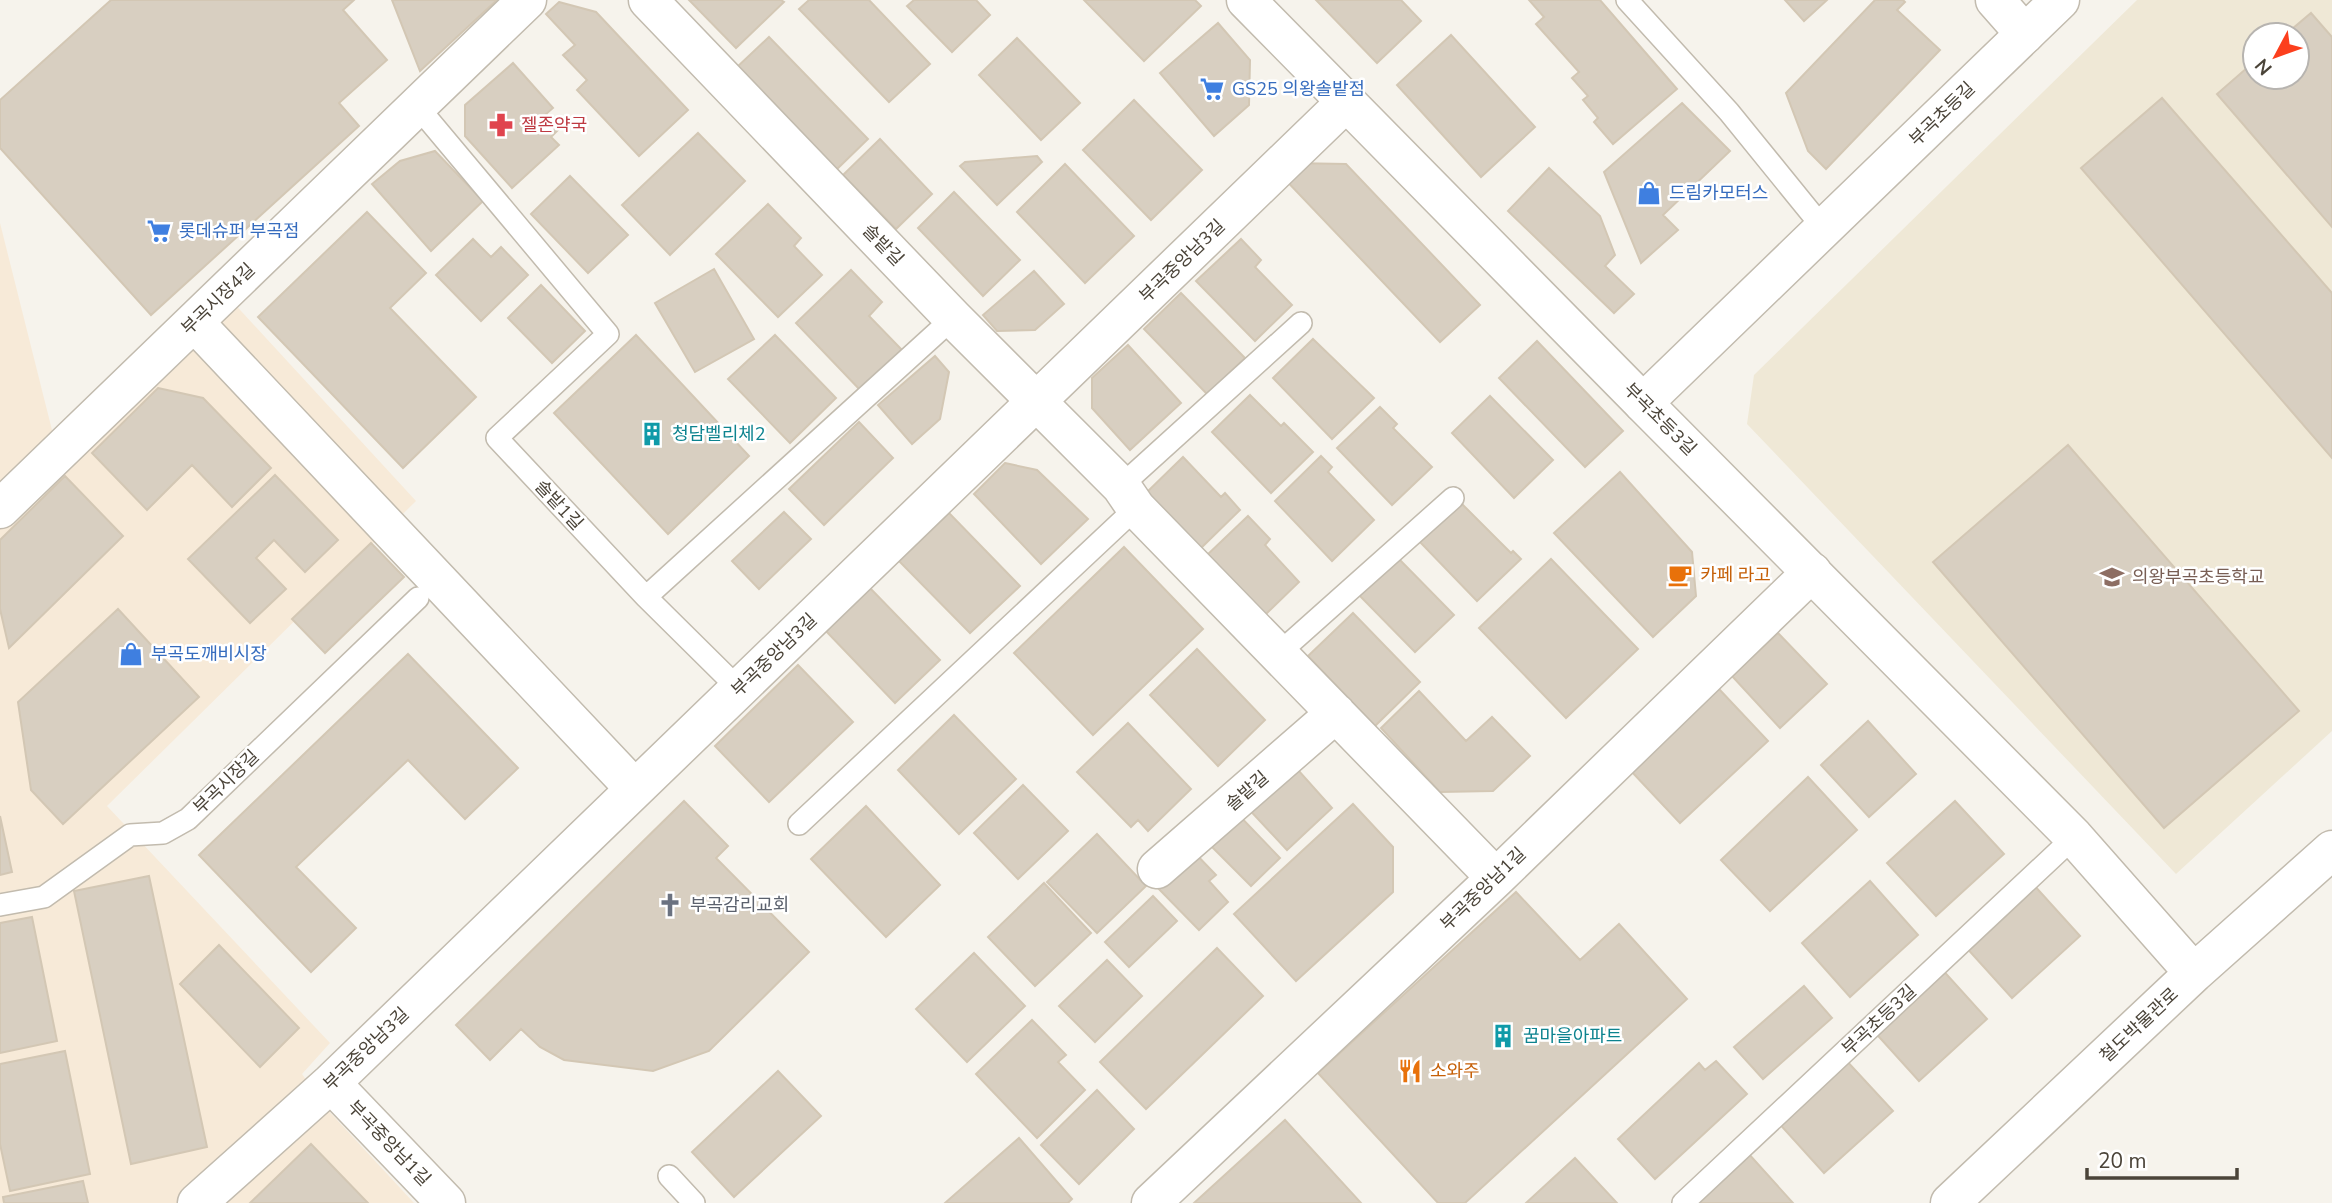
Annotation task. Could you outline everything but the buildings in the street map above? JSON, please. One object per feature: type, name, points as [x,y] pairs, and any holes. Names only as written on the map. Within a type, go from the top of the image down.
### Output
[{"type":"street","name":"부곡시장4길","points":[[0,509],[527,0]]},
{"type":"street","name":"솔밭길","points":[[648,0],[1496,878]]},
{"type":"street","name":"부곡초등3길","points":[[1246,0],[2074,837],[2194,973]]},
{"type":"street","points":[[1995,0],[2025,34]]},
{"type":"street","name":"부곡초등길","points":[[1643,403],[2060,0]]},
{"type":"street","name":"부곡중앙남3길","points":[[197,1203],[331,1083],[1346,102]]},
{"type":"street","points":[[194,322],[635,789]]},
{"type":"street","name":"부곡중앙남1길","points":[[1151,1203],[1496,878],[1812,572]]},
{"type":"street","name":"솔밭길","points":[[1157,869],[1336,713]]},
{"type":"street","name":"철도박물관로","points":[[1950,1203],[2194,973],[2332,850]]},
{"type":"street","name":"부곡중앙남1길","points":[[331,1083],[446,1203]]},
{"type":"lane","points":[[1627,0],[1729,112],[1824,229]]},
{"type":"lane","name":"솔밭1길","points":[[417,106],[608,334],[497,438],[646,597]]},
{"type":"lane","points":[[739,689],[646,597],[953,318]]},
{"type":"lane","points":[[799,824],[1301,323]]},
{"type":"lane","points":[[1279,653],[1453,498]]},
{"type":"lane","name":"부곡시장길","points":[[0,905],[44,897],[130,835],[163,834],[188,819],[418,598]]},
{"type":"lane","name":"부곡초등3길","points":[[1683,1203],[2074,837]]},
{"type":"lane","points":[[669,1176],[694,1203]]},
{"type":"shaded area","name":"의왕부곡초등학교","points":[[2137,0],[2332,0],[2332,731],[2176,874],[1747,424],[1754,375]]},
{"type":"shaded area","name":"부곡도깨비시장","points":[[0,223],[53,434],[219,287],[416,501],[107,806],[330,1043],[302,1074],[325,1107],[414,1203],[0,1203]]},
{"type":"place","name":"GS25 의왕솔밭점","points":[[1212,89]]},
{"type":"place","name":"젤존약국","points":[[501,125]]},
{"type":"place","name":"드림카모터스","points":[[1649,193]]},
{"type":"place","name":"롯데슈퍼 부곡점","points":[[159,231]]},
{"type":"place","name":"청담벨리체2","points":[[652,434]]},
{"type":"place","name":"카페 라고","points":[[1680,575]]},
{"type":"place","name":"의왕부곡초등학교","points":[[2112,577]]},
{"type":"place","name":"부곡도깨비시장","points":[[131,654]]},
{"type":"place","name":"부곡감리교회","points":[[670,905]]},
{"type":"place","name":"꿈마을아파트","points":[[1503,1036]]},
{"type":"place","name":"소와주","points":[[1410,1071]]}]
